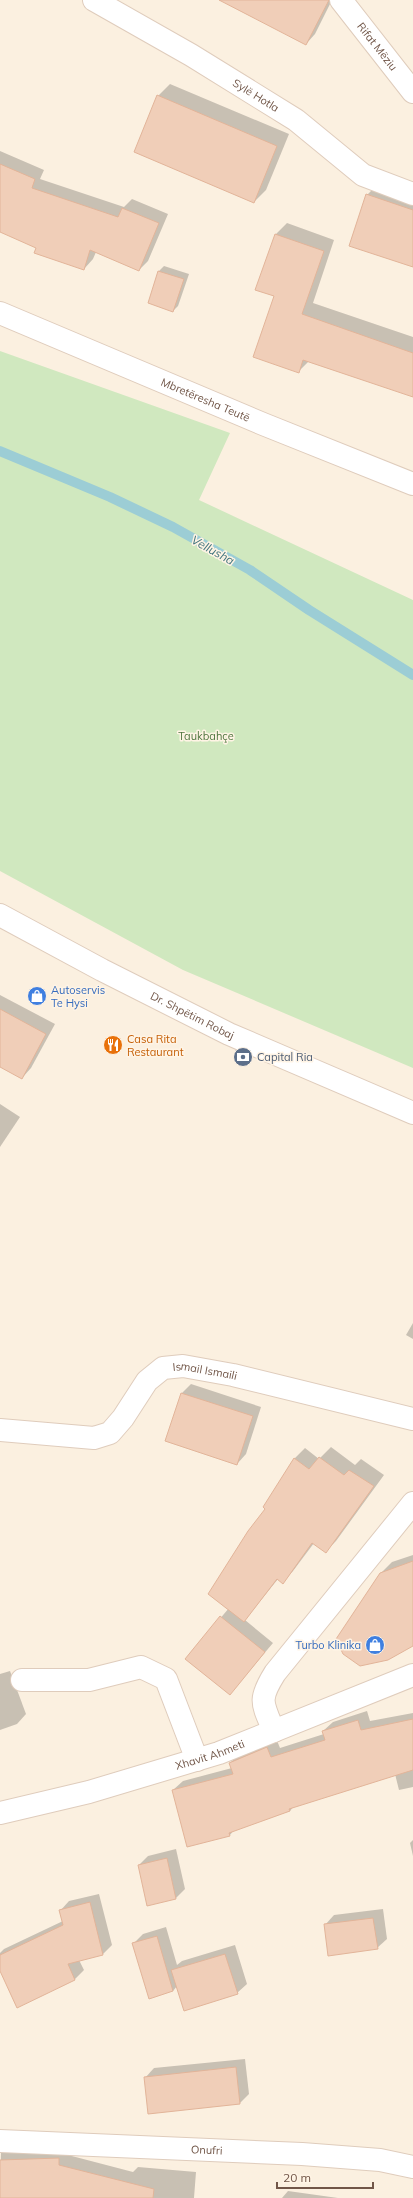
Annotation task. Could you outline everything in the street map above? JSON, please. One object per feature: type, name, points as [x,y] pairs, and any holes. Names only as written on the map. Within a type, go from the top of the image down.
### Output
[{"type":"street","name":"Sylë Hotla","points":[[94,0],[191,55],[296,120],[363,175],[413,194]]},
{"type":"street","name":"Rifat Mëziu","points":[[342,0],[413,92]]},
{"type":"street","name":"Mbretëresha Teutë","points":[[0,313],[263,424],[413,484]]},
{"type":"street","name":"Dr. Shpëtim Robaj","points":[[0,915],[102,970],[229,1034],[413,1113]]},
{"type":"street","name":"Ismail Ismaili","points":[[0,1430],[94,1438],[110,1433],[123,1418],[147,1381],[163,1368],[183,1366],[233,1375],[413,1419]]},
{"type":"street","points":[[274,1731],[264,1706],[264,1690],[275,1673],[413,1503]]},
{"type":"street","points":[[22,1680],[89,1680],[141,1667],[166,1678],[197,1760]]},
{"type":"street","name":"Xhavit Ahmeti","points":[[0,1813],[89,1792],[219,1754],[413,1675]]},
{"type":"street","name":"Onufri","points":[[0,2141],[302,2154],[380,2160],[413,2167]]},
{"type":"green space","name":"Taukbahçe","points":[[0,351],[230,433],[199,500],[413,600],[413,1068],[183,970],[0,871]]},
{"type":"building","points":[[219,0],[329,0],[306,45]]},
{"type":"building","points":[[157,95],[277,146],[254,203],[134,152]]},
{"type":"building","points":[[0,164],[35,179],[32,188],[118,217],[122,208],[159,223],[139,271],[90,250],[84,270],[34,253],[36,248],[0,232]]},
{"type":"building","points":[[366,194],[413,210],[413,267],[349,246]]},
{"type":"building","points":[[275,234],[324,251],[302,314],[413,353],[413,397],[303,360],[299,373],[253,357],[274,296],[255,290]]},
{"type":"building","points":[[158,271],[184,279],[173,312],[148,303]]},
{"type":"building","points":[[0,1009],[46,1034],[22,1079],[0,1067]]},
{"type":"building","points":[[181,1393],[253,1416],[237,1465],[165,1441]]},
{"type":"building","points":[[319,1457],[344,1475],[349,1470],[374,1486],[326,1553],[312,1543],[283,1584],[277,1579],[244,1622],[208,1594],[248,1531],[265,1509],[263,1507],[294,1458],[309,1469]]},
{"type":"building","points":[[413,1561],[413,1646],[388,1660],[360,1666],[343,1654],[336,1639],[380,1573]]},
{"type":"building","points":[[220,1616],[265,1652],[230,1695],[185,1659]]},
{"type":"building","points":[[413,1719],[413,1770],[289,1809],[290,1811],[229,1833],[230,1836],[187,1847],[172,1790],[233,1774],[229,1763],[267,1747],[271,1757],[325,1740],[322,1731],[358,1720],[361,1730]]},
{"type":"building","points":[[167,1858],[176,1899],[147,1906],[138,1865]]},
{"type":"building","points":[[90,1902],[103,1955],[68,1964],[75,1980],[17,2008],[0,1971],[0,1955],[63,1925],[59,1910]]},
{"type":"building","points":[[373,1918],[378,1949],[328,1956],[324,1924]]},
{"type":"building","points":[[157,1936],[173,1991],[149,1999],[132,1943]]},
{"type":"building","points":[[225,1954],[238,1994],[184,2011],[171,1970]]},
{"type":"building","points":[[236,2067],[240,2104],[148,2114],[144,2077]]},
{"type":"building","points":[[59,2158],[59,2165],[154,2189],[153,2198],[0,2198],[0,2160]]},
{"type":"waterway","name":"Vellusha","points":[[0,451],[110,497],[173,527],[250,570],[309,610],[413,675]]},
{"type":"place","name":"Autoservis Te Hysi","points":[[37,996]]},
{"type":"place","name":"Casa Rita Restaurant","points":[[113,1045]]},
{"type":"place","name":"Capital Ria","points":[[243,1057]]},
{"type":"place","name":"Turbo Klinika","points":[[375,1645]]}]
